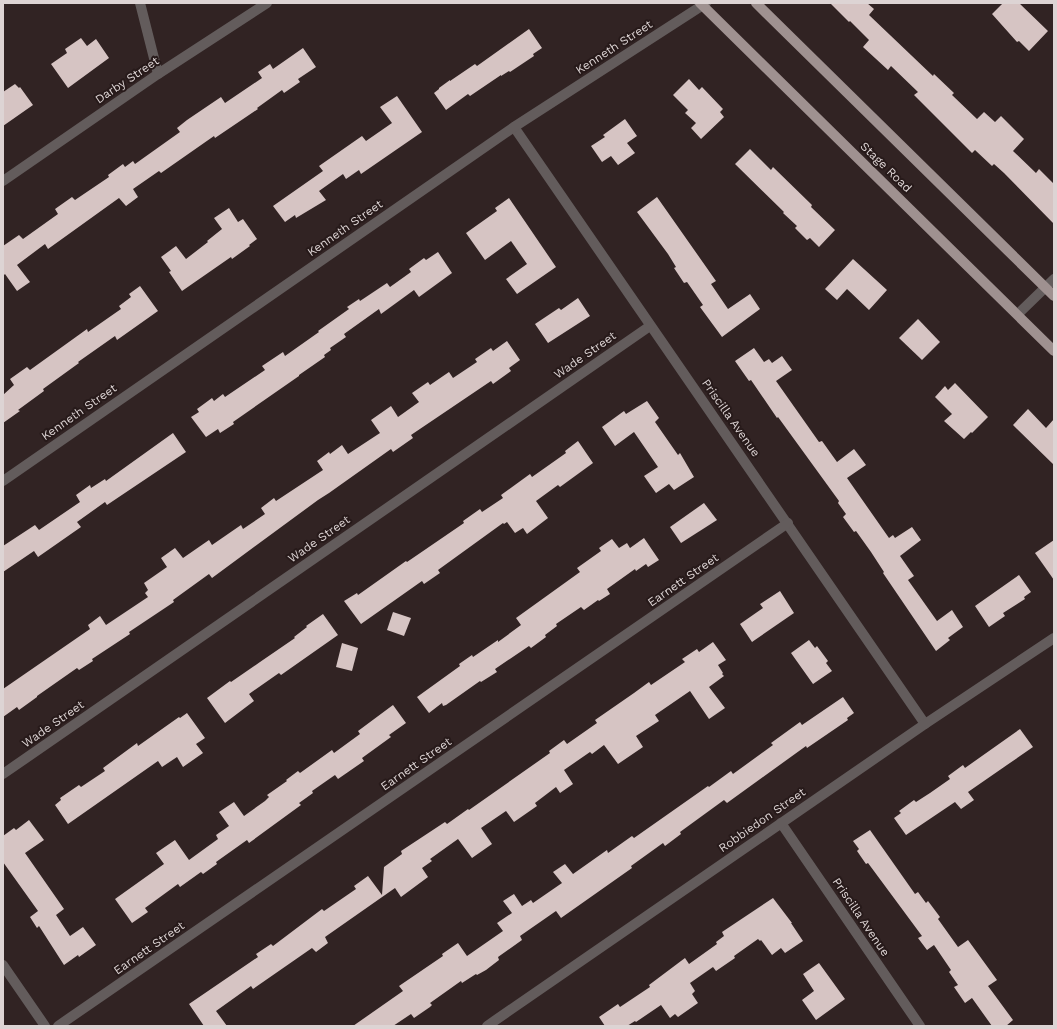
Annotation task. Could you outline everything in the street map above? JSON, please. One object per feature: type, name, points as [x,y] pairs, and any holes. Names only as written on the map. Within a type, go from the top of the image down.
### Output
[{"type":"main road","points":[[756,3],[1054,296]]},
{"type":"main road","name":"Stage Road","points":[[703,4],[1054,350]]},
{"type":"street","points":[[140,3],[158,74]]},
{"type":"street","name":"Darby Street","points":[[3,180],[158,74],[268,3]]},
{"type":"street","name":"Kenneth Street","points":[[3,480],[514,127],[703,4]]},
{"type":"street","name":"Priscilla Avenue","points":[[514,127],[926,724]]},
{"type":"street","points":[[1018,314],[1054,279]]},
{"type":"street","name":"Wade Street","points":[[3,774],[650,326]]},
{"type":"street","name":"Earnett Street","points":[[58,1026],[788,523]]},
{"type":"street","name":"Robbiedon Street","points":[[487,1026],[926,724],[1054,638]]},
{"type":"street","name":"Priscilla Avenue","points":[[782,823],[920,1026]]},
{"type":"street","points":[[3,965],[45,1026]]},
{"type":"building","points":[[830,3],[867,3],[874,9],[869,15],[933,76],[934,74],[954,93],[952,95],[977,119],[984,112],[995,122],[1001,116],[1024,139],[1013,151],[1036,173],[1039,169],[1054,184],[1054,224],[994,164],[992,166],[975,150],[972,153],[914,95],[918,92],[891,66],[888,70],[863,47],[869,40]]},
{"type":"building","points":[[1003,3],[1019,3],[1048,31],[1029,51],[1019,41],[1017,42],[992,14]]},
{"type":"building","points":[[529,29],[542,48],[533,54],[534,56],[510,72],[509,71],[501,75],[470,96],[468,94],[446,110],[434,93],[439,88],[475,64],[477,66]]},
{"type":"building","points":[[81,38],[87,46],[96,39],[109,58],[68,88],[51,64],[67,53],[65,49]]},
{"type":"building","points":[[303,48],[316,67],[298,79],[300,82],[284,93],[282,90],[257,108],[258,109],[215,138],[214,136],[161,173],[159,171],[133,189],[138,197],[126,206],[119,198],[48,249],[45,244],[17,265],[30,282],[17,291],[5,274],[3,276],[3,246],[19,235],[23,239],[58,214],[55,209],[72,197],[75,200],[109,177],[108,175],[123,164],[125,167],[133,161],[135,164],[180,132],[177,128],[187,120],[221,97],[225,103],[262,78],[258,72],[270,64],[273,69]]},
{"type":"building","points":[[689,79],[699,90],[702,87],[723,109],[720,112],[724,117],[701,139],[691,128],[696,123],[685,113],[688,110],[673,95]]},
{"type":"building","points":[[15,84],[19,88],[20,87],[33,105],[3,126],[3,92]]},
{"type":"building","points":[[397,96],[422,132],[361,174],[359,170],[346,179],[343,174],[319,191],[326,200],[296,218],[295,215],[285,222],[273,206],[323,171],[319,166],[362,136],[366,141],[392,123],[380,107]]},
{"type":"building","points":[[625,119],[637,136],[627,143],[635,153],[618,165],[611,156],[602,162],[591,146],[605,137],[603,135]]},
{"type":"building","points":[[750,149],[771,170],[773,167],[835,230],[819,247],[810,238],[807,240],[795,228],[797,226],[783,213],[784,212],[735,164]]},
{"type":"building","points":[[657,197],[716,281],[711,284],[728,309],[750,294],[760,309],[722,337],[700,307],[703,305],[687,282],[684,283],[674,268],[676,267],[668,254],[637,212]]},
{"type":"building","points":[[509,198],[556,267],[517,294],[506,279],[527,264],[511,241],[485,260],[466,233],[497,211],[495,208]]},
{"type":"building","points":[[229,208],[238,222],[243,219],[257,239],[232,259],[231,257],[182,291],[161,257],[176,246],[186,259],[222,229],[214,218]]},
{"type":"building","points":[[438,252],[452,273],[419,297],[414,290],[381,314],[379,309],[344,334],[346,337],[330,348],[331,350],[324,355],[325,357],[233,422],[234,424],[220,433],[218,429],[206,437],[191,417],[199,412],[197,409],[212,398],[214,401],[223,394],[225,397],[265,370],[262,366],[283,352],[285,356],[349,309],[347,307],[359,299],[360,301],[387,283],[390,287],[411,272],[409,269],[424,258],[426,260]]},
{"type":"building","points":[[853,259],[887,290],[869,310],[847,289],[837,300],[825,289]]},
{"type":"building","points":[[140,286],[158,311],[117,340],[115,336],[78,362],[79,363],[43,389],[44,391],[18,410],[20,411],[3,423],[3,395],[14,385],[10,379],[27,367],[30,370],[87,329],[88,332],[121,309],[119,306],[131,297],[129,294]]},
{"type":"building","points":[[578,298],[590,316],[548,343],[535,324],[559,308],[561,310]]},
{"type":"building","points":[[918,319],[940,342],[922,360],[899,338]]},
{"type":"building","points":[[507,341],[520,360],[509,368],[511,371],[493,384],[491,381],[411,435],[413,438],[393,452],[391,449],[318,500],[212,578],[209,574],[173,600],[174,602],[129,632],[130,634],[92,659],[93,661],[79,670],[77,668],[19,710],[17,707],[3,717],[3,689],[90,629],[88,625],[100,616],[106,625],[148,597],[145,593],[148,590],[144,583],[167,567],[161,558],[175,548],[183,558],[209,540],[212,545],[241,525],[243,529],[265,514],[261,508],[274,498],[276,501],[323,470],[317,461],[329,452],[330,454],[342,445],[348,454],[380,433],[371,420],[391,406],[398,417],[419,402],[412,393],[428,382],[430,385],[449,372],[453,378],[477,362],[475,359],[491,348],[493,351]]},
{"type":"building","points":[[754,348],[764,362],[769,359],[772,363],[782,356],[792,370],[776,381],[819,442],[822,441],[837,462],[854,449],[866,465],[847,478],[889,538],[893,535],[895,538],[912,527],[921,540],[900,556],[914,576],[908,580],[937,621],[952,610],[963,627],[948,638],[950,640],[936,651],[883,573],[884,572],[871,552],[856,531],[854,532],[843,517],[846,514],[838,503],[839,501],[778,417],[777,418],[751,380],[749,381],[735,361]]},
{"type":"building","points":[[955,383],[988,417],[964,439],[944,421],[952,414],[935,397],[945,386],[948,390]]},
{"type":"building","points":[[647,401],[659,418],[655,422],[678,455],[680,453],[694,477],[674,490],[669,484],[656,493],[644,476],[658,467],[634,432],[615,446],[602,427],[624,411],[626,414]]},
{"type":"building","points":[[1028,409],[1046,428],[1054,419],[1054,465],[1013,425]]},
{"type":"building","points":[[173,433],[186,452],[107,505],[105,502],[77,522],[81,527],[38,557],[34,551],[3,572],[3,546],[35,525],[39,530],[80,502],[76,495],[90,485],[91,488],[105,479],[106,481]]},
{"type":"building","points":[[578,441],[593,463],[560,487],[558,485],[536,501],[548,518],[527,534],[523,528],[515,533],[507,522],[504,524],[503,523],[438,570],[440,573],[424,584],[422,581],[361,624],[344,601],[357,593],[358,595],[406,561],[407,562],[464,523],[463,521],[480,509],[482,512],[503,498],[501,495],[530,474],[532,477],[566,453],[565,451]]},
{"type":"building","points":[[704,503],[717,520],[681,543],[670,527]]},
{"type":"building","points":[[644,538],[659,560],[648,567],[646,564],[636,571],[635,569],[607,589],[610,594],[584,610],[581,607],[556,624],[557,626],[545,635],[546,637],[531,648],[529,646],[495,669],[497,672],[481,682],[480,681],[446,705],[443,706],[442,703],[429,713],[417,697],[460,666],[459,664],[472,655],[473,657],[498,640],[498,642],[521,625],[516,618],[580,572],[577,568],[601,551],[599,548],[612,539],[619,548],[627,543],[630,548]]},
{"type":"building","points":[[1054,540],[1054,580],[1035,553]]},
{"type":"building","points":[[1019,575],[1031,592],[1024,597],[1025,599],[1003,613],[1005,616],[989,627],[975,606]]},
{"type":"building","points":[[780,591],[794,613],[752,642],[740,624],[763,608],[760,604]]},
{"type":"building","points":[[393,612],[411,618],[404,636],[387,630]]},
{"type":"building","points":[[323,614],[338,635],[281,675],[279,673],[249,694],[254,701],[225,723],[207,698],[295,638],[294,637],[307,627],[306,626]]},
{"type":"building","points":[[809,640],[815,648],[817,646],[828,661],[826,663],[832,671],[813,684],[791,653]]},
{"type":"building","points":[[713,642],[726,660],[718,665],[724,676],[709,687],[725,708],[709,719],[690,691],[655,715],[659,721],[636,736],[643,747],[618,764],[604,745],[592,754],[590,752],[564,770],[573,784],[560,793],[556,787],[535,803],[537,806],[514,822],[506,811],[481,828],[492,844],[472,858],[458,839],[430,859],[432,861],[422,868],[428,877],[401,897],[395,888],[325,937],[328,943],[316,952],[312,948],[253,989],[251,986],[216,1011],[227,1026],[204,1026],[189,1004],[258,957],[256,954],[271,944],[273,946],[322,909],[324,911],[356,889],[354,886],[368,876],[382,895],[384,867],[402,854],[401,851],[445,822],[447,824],[468,809],[469,810],[550,753],[549,751],[564,740],[567,744],[597,723],[595,720],[649,682],[651,685],[685,662],[682,659],[697,649],[699,652]]},
{"type":"building","points":[[342,643],[358,648],[352,671],[336,667]]},
{"type":"building","points":[[843,697],[854,713],[847,718],[848,720],[807,748],[806,746],[727,803],[724,800],[680,832],[681,834],[665,846],[663,843],[631,866],[632,868],[561,918],[556,911],[520,936],[522,940],[498,957],[499,960],[486,970],[477,975],[476,974],[462,983],[461,981],[430,1003],[432,1005],[430,1007],[414,1018],[411,1014],[393,1026],[353,1026],[403,991],[399,986],[443,956],[442,954],[458,943],[467,956],[503,931],[497,923],[512,913],[503,901],[514,894],[522,906],[531,900],[533,903],[562,883],[553,872],[565,864],[573,874],[607,850],[608,853],[632,836],[634,838],[731,771],[733,774],[773,745],[771,743],[800,722],[802,725]]},
{"type":"building","points":[[393,705],[406,723],[389,735],[391,737],[362,758],[364,761],[338,779],[335,775],[312,791],[313,793],[299,803],[301,805],[249,843],[247,840],[216,862],[217,864],[203,874],[201,872],[180,887],[178,884],[145,908],[148,912],[132,923],[115,899],[164,864],[156,853],[175,840],[189,860],[218,839],[216,835],[229,826],[219,812],[234,802],[244,816],[265,801],[269,797],[267,795],[298,771],[300,773],[332,750],[334,753],[360,734],[358,731]]},
{"type":"building","points":[[187,713],[205,738],[196,744],[203,753],[183,767],[177,757],[162,767],[158,761],[68,824],[55,805],[61,800],[60,798],[79,785],[81,787],[105,771],[103,768],[137,743],[138,746]]},
{"type":"building","points":[[1020,729],[1033,747],[968,792],[974,800],[961,809],[955,802],[906,835],[894,818],[901,813],[899,811],[914,800],[916,802],[930,793],[950,779],[948,776],[963,765],[965,768]]},
{"type":"building","points":[[29,820],[44,840],[25,853],[64,909],[56,915],[70,936],[83,927],[96,945],[64,965],[39,926],[37,928],[30,917],[38,911],[3,862],[3,836],[14,828],[16,830]]},
{"type":"building","points":[[870,830],[915,894],[918,892],[926,903],[928,901],[940,917],[938,919],[958,947],[968,940],[997,980],[988,986],[1013,1020],[1006,1026],[992,1026],[972,998],[965,1003],[954,987],[958,985],[949,972],[951,970],[934,945],[927,950],[918,938],[922,936],[868,863],[866,864],[857,851],[859,849],[853,841]]},
{"type":"building","points":[[773,898],[792,923],[803,941],[785,953],[781,948],[772,955],[761,940],[760,941],[758,939],[716,971],[713,967],[690,983],[695,991],[692,994],[698,1003],[678,1017],[675,1014],[670,1018],[661,1005],[636,1022],[635,1021],[627,1026],[605,1026],[599,1017],[618,1004],[620,1007],[650,987],[649,985],[685,958],[689,964],[717,944],[716,942],[724,936],[722,932]]},
{"type":"building","points":[[819,963],[845,999],[816,1020],[802,1000],[814,991],[803,974]]}]
